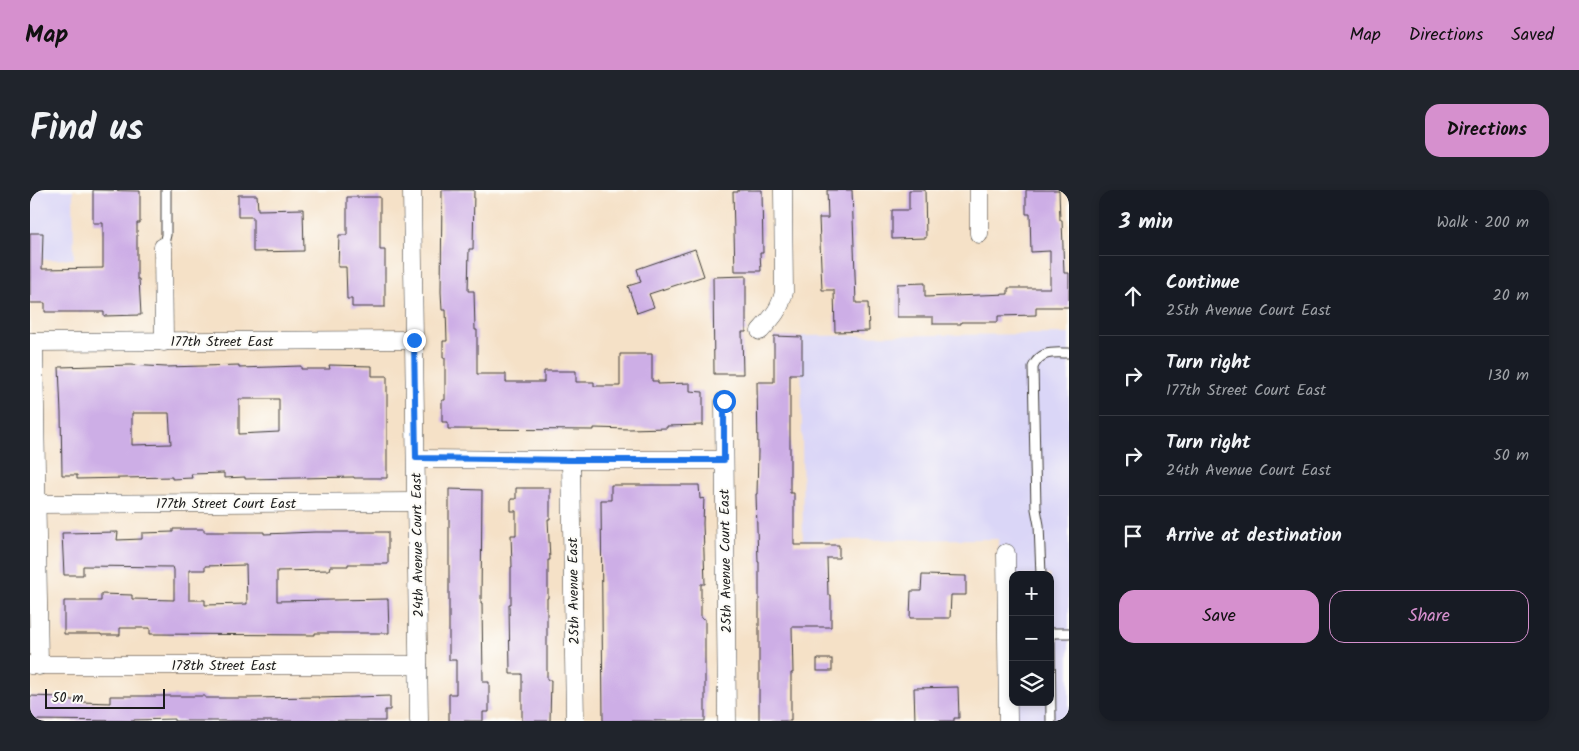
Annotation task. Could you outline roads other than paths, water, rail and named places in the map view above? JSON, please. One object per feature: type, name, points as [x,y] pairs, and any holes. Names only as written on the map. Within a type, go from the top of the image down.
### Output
[{"type":"street","name":"24th Avenue Court East","points":[[412,190],[419,721]]},
{"type":"street","points":[[760,331],[782,304],[784,292],[783,190]]},
{"type":"street","points":[[979,190],[979,234]]},
{"type":"street","points":[[163,247],[164,342]]},
{"type":"street","name":"177th Street East","points":[[32,342],[414,340]]},
{"type":"street","points":[[32,342],[36,504],[34,666]]},
{"type":"street","name":"25th Avenue Court East","points":[[724,401],[727,721]]},
{"type":"street","points":[[416,458],[724,460]]},
{"type":"street","name":"25th Avenue East","points":[[571,460],[575,721]]},
{"type":"street","name":"177th Street Court East","points":[[36,504],[416,502]]},
{"type":"street","points":[[1006,553],[1008,721]]},
{"type":"street","name":"178th Street East","points":[[34,666],[418,664]]},
{"type":"lane","points":[[163,247],[166,235],[166,190]]},
{"type":"lane","points":[[1041,571],[1039,525],[1036,509],[1033,367],[1041,356],[1069,353]]},
{"type":"lane","points":[[1054,632],[1069,633]]},
{"type":"lane","points":[[1050,661],[1051,721]]}]
